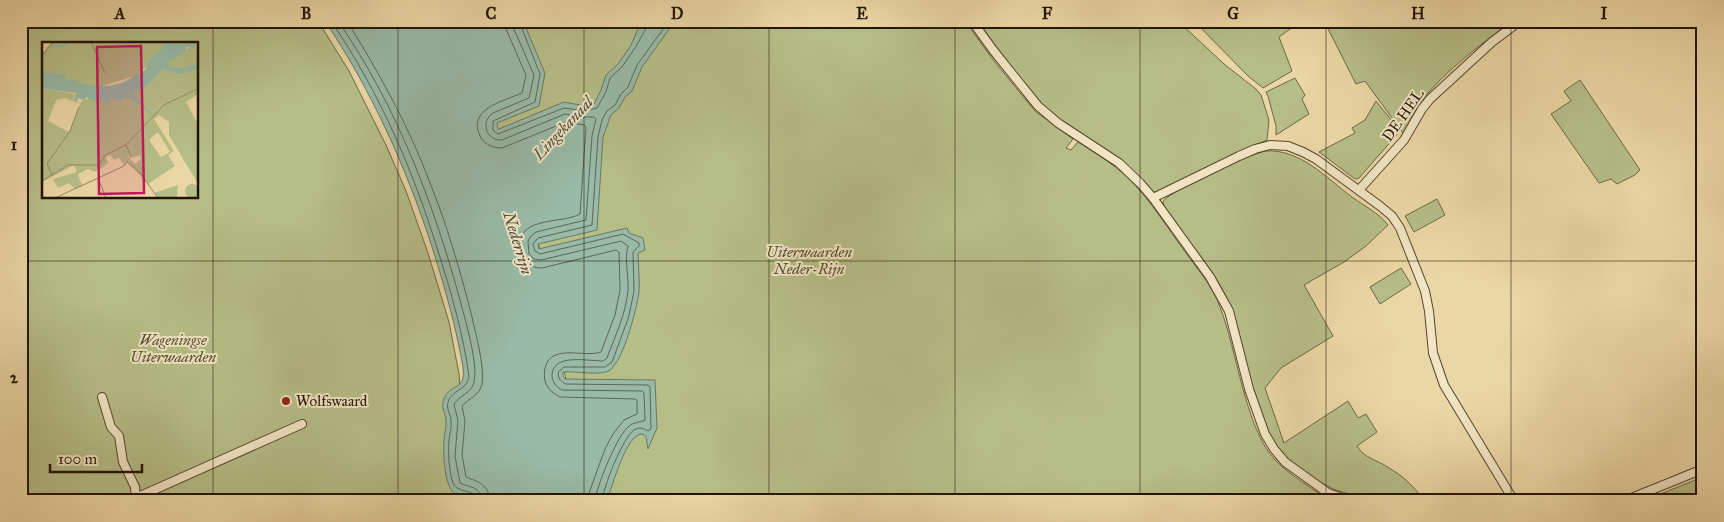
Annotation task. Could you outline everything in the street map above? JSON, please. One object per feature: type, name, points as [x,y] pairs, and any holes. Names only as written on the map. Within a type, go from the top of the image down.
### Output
[{"type":"street","points":[[972,21],[1038,106],[1058,123],[1119,163],[1154,198],[1210,277],[1229,311],[1258,416],[1265,434],[1285,462],[1328,493],[1357,501]]},
{"type":"street","name":"DE HEL","points":[[1359,190],[1404,140],[1430,99],[1492,42],[1520,21]]},
{"type":"street","points":[[1154,198],[1247,152],[1270,145],[1288,146],[1303,152],[1359,190],[1392,216],[1400,228],[1425,291],[1429,310],[1433,353],[1444,385],[1514,501]]},
{"type":"street","points":[[102,397],[111,428],[119,436],[123,462],[134,487],[133,499],[302,424]]},
{"type":"street","points":[[1624,501],[1703,469]]},
{"type":"green space","name":"Wageningse Uiterwaarden","points":[[21,21],[318,21],[349,71],[386,145],[406,191],[428,253],[449,322],[459,374],[471,501],[21,501]]},
{"type":"green space","name":"Uiterwaarden Neder-Rijn","points":[[444,21],[965,21],[994,61],[1035,111],[1073,139],[1066,148],[1071,150],[1078,142],[1099,155],[1130,180],[1153,206],[1205,279],[1217,300],[1226,325],[1249,409],[1256,429],[1265,446],[1281,466],[1330,501],[572,501],[566,380],[539,246],[496,127]]},
{"type":"green space","points":[[978,21],[1178,21],[1261,95],[1269,120],[1267,140],[1242,150],[1161,192],[1151,192],[1129,167],[1118,158],[1069,127],[1048,110],[1026,87]]},
{"type":"green space","points":[[1194,21],[1301,21],[1279,37],[1292,71],[1263,88],[1248,76]]},
{"type":"green space","points":[[1324,21],[1511,21],[1465,58],[1432,88],[1420,103],[1403,133],[1365,81],[1356,84]]},
{"type":"green space","points":[[1295,78],[1305,95],[1302,99],[1309,114],[1276,135],[1276,126],[1266,92]]},
{"type":"green space","points":[[1580,80],[1640,170],[1635,175],[1617,184],[1611,179],[1599,183],[1551,114],[1571,101],[1564,91]]},
{"type":"green space","points":[[1376,101],[1400,131],[1359,178],[1355,179],[1319,152],[1355,133],[1352,128],[1365,120]]},
{"type":"green space","points":[[1266,151],[1291,155],[1312,166],[1376,213],[1388,225],[1366,246],[1344,262],[1304,285],[1333,336],[1281,368],[1265,388],[1284,443],[1348,401],[1358,418],[1366,414],[1377,432],[1357,446],[1360,450],[1404,478],[1424,501],[1369,501],[1331,488],[1302,471],[1285,458],[1273,442],[1263,423],[1227,298],[1221,286],[1164,207],[1163,201],[1181,189],[1228,165]]},
{"type":"green space","points":[[1437,199],[1445,215],[1414,232],[1405,216]]},
{"type":"green space","points":[[1401,268],[1411,284],[1380,304],[1370,287]]},
{"type":"green space","points":[[1703,477],[1703,501],[1643,501]]},
{"type":"water","points":[[325,21],[523,21],[545,73],[539,106],[497,123],[499,129],[564,102],[585,106],[594,104],[606,75],[618,64],[644,21],[675,21],[642,67],[632,91],[611,115],[603,137],[597,230],[538,244],[539,249],[627,228],[629,233],[643,238],[645,250],[638,253],[638,300],[628,336],[618,360],[606,372],[563,372],[565,379],[655,380],[657,428],[648,449],[646,437],[643,434],[637,436],[631,442],[606,501],[471,501],[470,497],[457,495],[451,490],[446,477],[444,461],[446,418],[443,405],[444,399],[450,390],[460,384],[463,367],[450,308],[423,220],[400,160],[358,75]]},
{"type":"place","name":"Wolfswaard","points":[[286,401]]},
{"type":"water label","name":"Lingekanaal","points":[[563,128]]},
{"type":"water label","name":"Nederrijn","points":[[518,243]]}]
